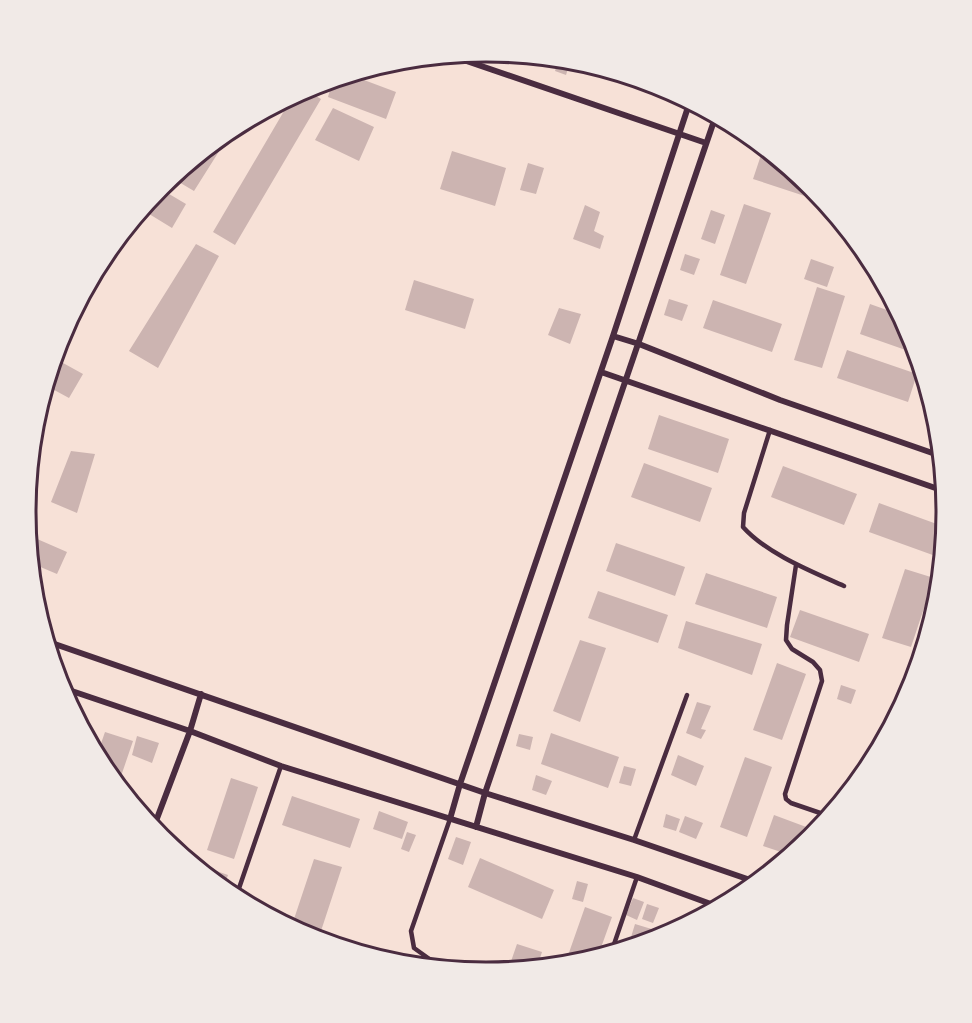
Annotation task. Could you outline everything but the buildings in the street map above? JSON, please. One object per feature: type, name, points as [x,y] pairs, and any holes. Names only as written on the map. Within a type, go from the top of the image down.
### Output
[{"type":"street","points":[[469,62],[706,143]]},
{"type":"street","points":[[450,819],[687,109]]},
{"type":"street","points":[[476,827],[485,793],[713,123]]},
{"type":"street","points":[[613,336],[932,453]]},
{"type":"street","points":[[601,372],[935,488]]},
{"type":"street","points":[[56,645],[485,793],[746,879]]},
{"type":"street","points":[[73,691],[189,730],[281,766],[637,877],[708,903]]},
{"type":"street","points":[[157,818],[201,694]]},
{"type":"lane","points":[[770,430],[744,513],[743,527],[752,537],[796,565],[844,586]]},
{"type":"lane","points":[[796,565],[786,640],[792,649],[813,662],[820,670],[822,681],[785,794],[786,799],[791,803],[820,813]]},
{"type":"lane","points":[[634,840],[687,695]]},
{"type":"lane","points":[[239,888],[281,766]]},
{"type":"lane","points":[[428,958],[414,948],[411,931],[450,819]]},
{"type":"lane","points":[[614,943],[637,877]]}]
